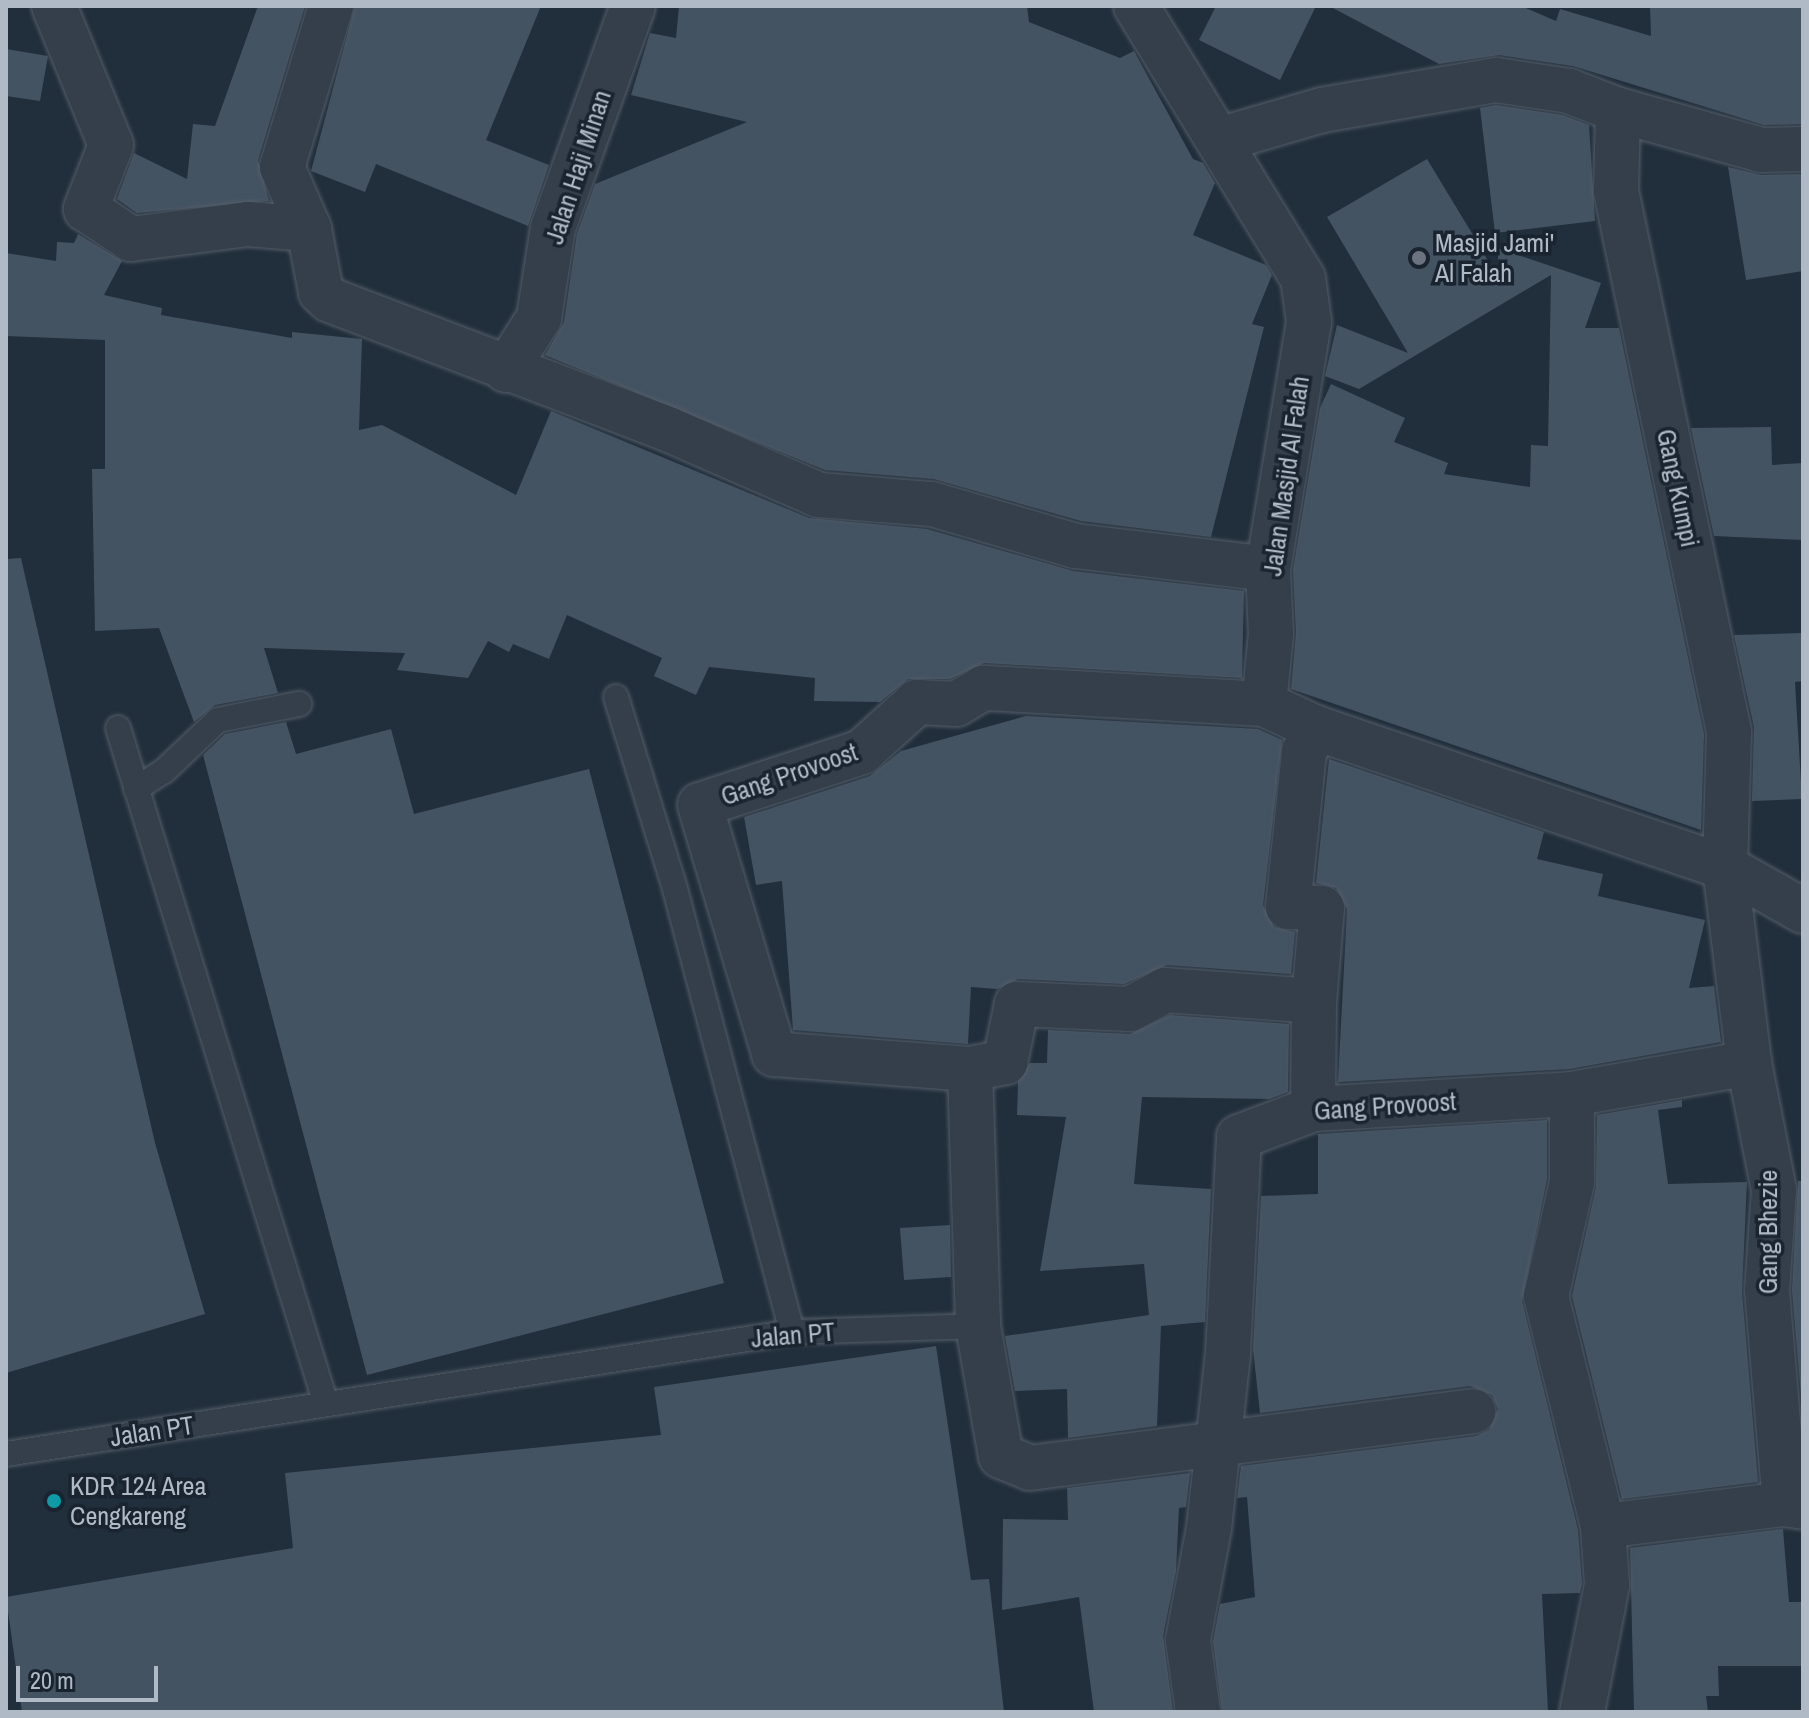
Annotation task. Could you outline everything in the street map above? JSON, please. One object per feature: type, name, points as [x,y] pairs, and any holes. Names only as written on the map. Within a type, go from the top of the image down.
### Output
[{"type":"street","points":[[54,6],[111,145],[86,209],[131,239],[248,224],[309,229]]},
{"type":"street","points":[[331,6],[282,167],[309,229],[321,292],[330,300],[506,370],[670,430],[819,495],[932,504],[1076,546],[1268,569]]},
{"type":"street","name":"Jalan Haji Minan","points":[[506,370],[539,318],[553,228],[633,6]]},
{"type":"street","name":"Jalan Masjid Al Falah","points":[[1136,6],[1303,278],[1309,322],[1268,569],[1271,634],[1264,704]]},
{"type":"street","points":[[1219,140],[1322,110],[1496,80],[1569,91],[1618,110],[1761,150],[1803,149]]},
{"type":"street","name":"Gang Kumpi","points":[[1618,110],[1616,191],[1729,732],[1725,867]]},
{"type":"street","name":"Gang Provoost","points":[[1264,704],[983,688],[956,704],[917,702],[862,752],[700,805],[774,1054],[970,1069],[1005,1062],[1017,1004],[1130,1009],[1165,990],[1314,1001]]},
{"type":"street","points":[[1264,704],[1316,728],[1725,867],[1803,911]]},
{"type":"street","points":[[1313,1109],[1314,1001],[1322,908],[1288,907],[1304,752],[1316,728]]},
{"type":"street","name":"Gang Bhezie","points":[[1603,1526],[1794,1506],[1767,1290],[1774,1191],[1749,1063],[1725,867]]},
{"type":"street","name":"Gang Provoost","points":[[1215,1448],[1228,1354],[1239,1137],[1313,1109],[1572,1094],[1749,1063]]},
{"type":"street","points":[[970,1069],[978,1326],[1001,1456],[1030,1468],[1215,1448],[1473,1411]]},
{"type":"street","points":[[1572,1094],[1572,1182],[1546,1296],[1603,1526],[1607,1585],[1582,1712]]},
{"type":"street","points":[[1198,1712],[1188,1640],[1209,1528],[1215,1448]]},
{"type":"lane","points":[[616,697],[675,889],[792,1332]]},
{"type":"lane","points":[[136,789],[164,771],[218,720],[299,704]]},
{"type":"lane","points":[[118,728],[326,1404]]},
{"type":"lane","name":"Jalan PT","points":[[6,1454],[792,1332],[978,1326]]},
{"type":"building","points":[[258,6],[305,6],[258,160],[269,201],[137,213],[117,199],[134,153],[187,179],[193,124],[215,126]]},
{"type":"building","points":[[355,6],[541,6],[486,140],[549,165],[528,226],[376,164],[365,192],[311,171]]},
{"type":"building","points":[[679,6],[1027,6],[1029,22],[1120,58],[1134,51],[1193,159],[1203,163],[1215,183],[1193,235],[1266,265],[1272,275],[1252,324],[1264,327],[1211,537],[1081,521],[934,479],[825,470],[545,355],[564,322],[577,234],[595,184],[747,122],[631,95],[650,33],[676,38]]},
{"type":"building","points":[[1216,6],[1316,6],[1280,80],[1199,40]]},
{"type":"building","points":[[1329,6],[1521,6],[1556,21],[1560,9],[1651,36],[1650,6],[1803,6],[1803,124],[1764,125],[1573,66],[1499,55],[1439,64]]},
{"type":"building","points":[[6,49],[48,56],[40,101],[6,96]]},
{"type":"building","points":[[1496,105],[1563,115],[1589,125],[1595,221],[1495,233],[1480,108]]},
{"type":"building","points":[[1427,159],[1473,235],[1463,236],[1476,241],[1501,282],[1497,248],[1601,283],[1585,328],[1619,328],[1704,734],[1701,830],[1291,689],[1296,633],[1293,570],[1320,408],[1331,384],[1405,418],[1394,442],[1448,463],[1444,474],[1530,487],[1531,445],[1548,446],[1551,275],[1359,389],[1325,376],[1337,325],[1408,353],[1327,217]]},
{"type":"building","points":[[1728,167],[1761,175],[1803,174],[1803,271],[1746,280]]},
{"type":"building","points":[[78,234],[122,261],[104,295],[162,308],[161,315],[292,338],[292,332],[362,339],[359,430],[382,425],[516,495],[551,411],[809,518],[927,529],[1073,571],[1244,591],[1242,678],[984,663],[950,679],[908,679],[880,702],[814,701],[815,678],[709,667],[696,695],[654,676],[662,658],[567,615],[549,659],[513,644],[509,652],[488,641],[468,678],[397,670],[405,653],[264,648],[278,693],[215,705],[194,722],[159,628],[95,631],[92,469],[105,469],[105,340],[6,336],[6,253],[56,261],[57,242],[74,243]]},
{"type":"building","points":[[1771,427],[1772,465],[1803,463],[1803,540],[1714,536],[1691,428]]},
{"type":"building","points":[[21,558],[155,1143],[205,1314],[6,1373],[6,559]]},
{"type":"building","points":[[1803,633],[1803,681],[1795,682],[1802,799],[1752,801],[1754,727],[1734,635]]},
{"type":"building","points":[[1026,716],[1258,729],[1282,740],[1263,905],[1274,927],[1295,932],[1291,974],[1167,965],[1124,984],[1018,979],[997,989],[971,987],[968,1044],[793,1030],[782,881],[756,885],[744,817],[870,776],[901,751]]},
{"type":"building","points":[[286,722],[296,754],[391,729],[414,814],[589,769],[724,1283],[367,1375],[203,755],[225,734]]},
{"type":"building","points":[[1329,759],[1544,832],[1537,859],[1603,874],[1598,896],[1705,920],[1689,988],[1714,986],[1721,1042],[1569,1069],[1338,1082],[1347,909],[1336,888],[1316,883]]},
{"type":"building","points":[[1170,1015],[1289,1024],[1288,1092],[1269,1099],[1142,1097],[1134,1184],[1211,1189],[1205,1322],[1161,1326],[1157,1426],[1068,1438],[1067,1389],[1015,1391],[1005,1336],[1149,1315],[1144,1264],[1040,1271],[1066,1117],[1017,1115],[1018,1082],[1030,1063],[1047,1063],[1048,1030],[1130,1034]]},
{"type":"building","points":[[1682,1100],[1682,1107],[1658,1110],[1668,1184],[1747,1182],[1742,1292],[1758,1482],[1622,1499],[1572,1296],[1596,1187],[1597,1115]]},
{"type":"building","points":[[1547,1120],[1547,1179],[1522,1301],[1578,1530],[1582,1583],[1580,1593],[1542,1594],[1548,1712],[1222,1712],[1213,1641],[1220,1604],[1255,1597],[1247,1497],[1237,1498],[1241,1466],[1476,1436],[1489,1430],[1498,1409],[1492,1395],[1470,1386],[1260,1413],[1253,1349],[1261,1196],[1318,1194],[1318,1134]]},
{"type":"building","points":[[1798,1181],[1803,1181],[1803,1420],[1792,1290]]},
{"type":"building","points":[[950,1225],[951,1277],[904,1280],[900,1228]]},
{"type":"building","points":[[936,1346],[971,1580],[989,1579],[1004,1712],[22,1712],[6,1597],[293,1548],[285,1473],[661,1435],[654,1387]]},
{"type":"building","points":[[1190,1473],[1186,1507],[1179,1508],[1176,1571],[1163,1636],[1173,1712],[1094,1712],[1079,1597],[1002,1610],[1003,1519],[1068,1520],[1067,1488]]},
{"type":"building","points":[[1783,1529],[1789,1602],[1803,1602],[1803,1666],[1718,1666],[1719,1696],[1706,1696],[1708,1712],[1634,1712],[1630,1548]]},
{"type":"place","name":"Masjid Jami' Al Falah","points":[[1419,258]]},
{"type":"place","name":"KDR 124 Area Cengkareng","points":[[54,1501]]}]
